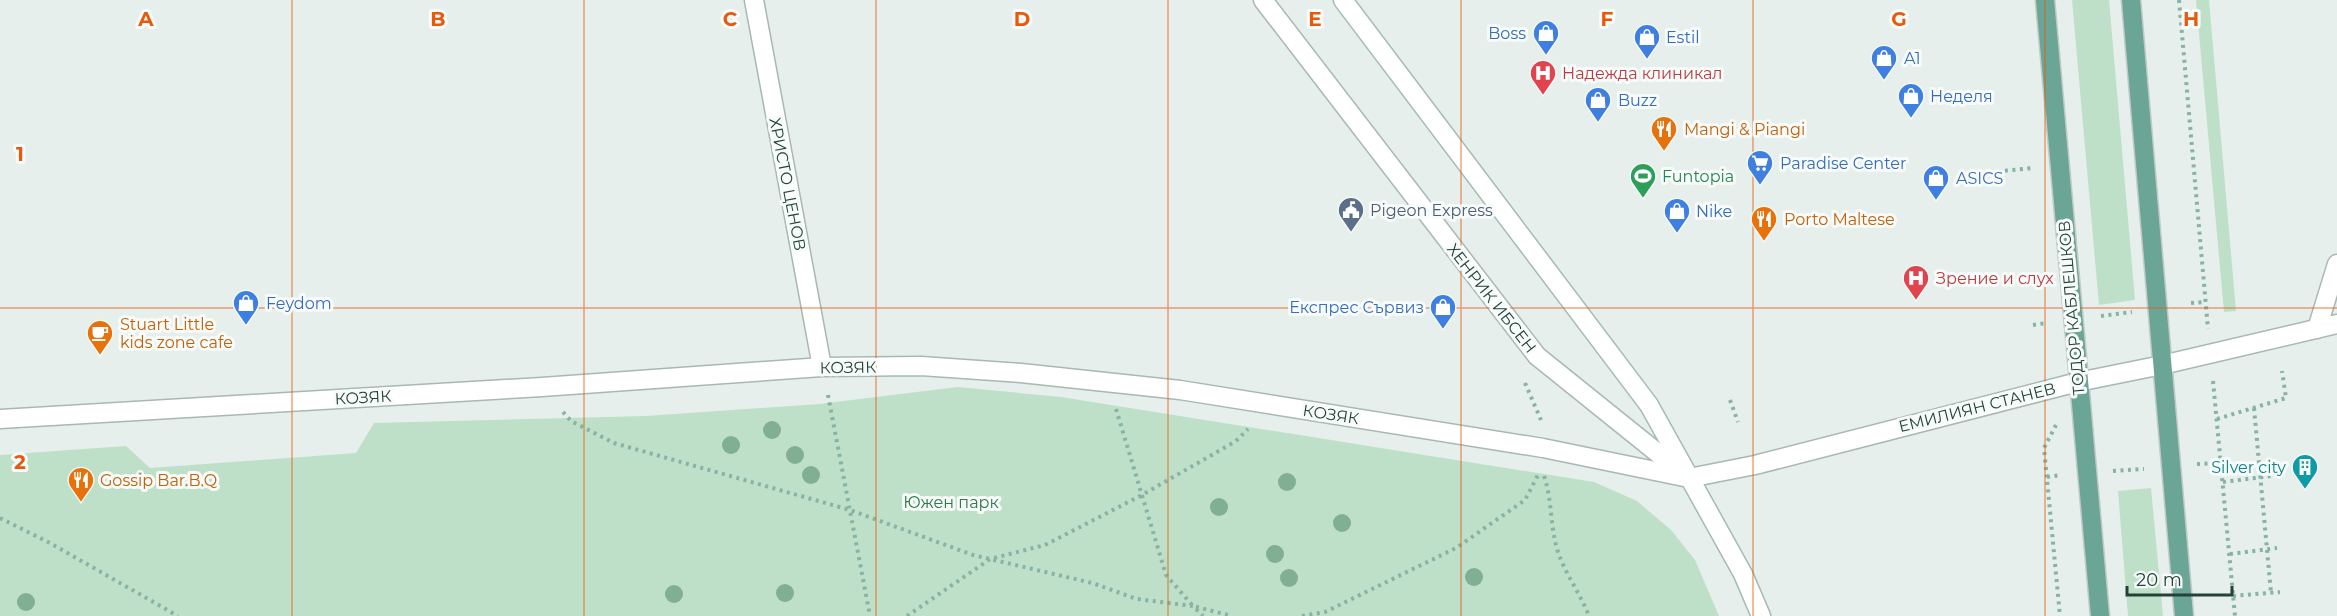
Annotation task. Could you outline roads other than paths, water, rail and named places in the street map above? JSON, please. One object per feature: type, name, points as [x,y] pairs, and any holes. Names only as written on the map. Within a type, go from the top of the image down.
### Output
[{"type":"main road","name":"ТОДОР КАБЛЕШКОВ","points":[[2044,0],[2100,616]]},
{"type":"main road","points":[[2131,0],[2184,616]]},
{"type":"street","name":"ХРИСТО ЦЕНОВ","points":[[754,0],[822,367]]},
{"type":"street","name":"ХЕНРИК ИБСЕН","points":[[1263,0],[1537,356],[1689,478]]},
{"type":"street","name":"ХЕНРИК ИБСЕН","points":[[1343,0],[1648,405],[1743,574],[1761,616]]},
{"type":"street","points":[[2317,329],[2337,264]]},
{"type":"street","name":"ЕМИЛИЯН СТАНЕВ","points":[[1689,478],[1755,465],[2078,381],[2162,365],[2337,324]]},
{"type":"street","name":"КОЗЯК","points":[[0,419],[542,387],[822,367],[921,366],[1021,373],[1180,390],[1543,448],[1689,478]]},
{"type":"place","name":"Boss","points":[[1546,56]]},
{"type":"place","name":"Estil","points":[[1647,60]]},
{"type":"place","name":"A1","points":[[1884,81]]},
{"type":"place","name":"Надежда клиникал","points":[[1543,96]]},
{"type":"place","name":"Неделя","points":[[1911,119]]},
{"type":"place","name":"Buzz","points":[[1598,123]]},
{"type":"place","name":"Mangi & Piangi","points":[[1664,152]]},
{"type":"place","name":"Paradise Center","points":[[1760,186]]},
{"type":"place","name":"Funtopia","points":[[1643,199]]},
{"type":"place","name":"ASICS","points":[[1936,201]]},
{"type":"place","name":"Pigeon Express","points":[[1351,233]]},
{"type":"place","name":"Nike","points":[[1677,234]]},
{"type":"place","name":"Porto Maltese","points":[[1764,242]]},
{"type":"place","name":"Зрение и слух","points":[[1916,301]]},
{"type":"place","name":"Feydom","points":[[246,326]]},
{"type":"place","name":"Експрес Сървиз","points":[[1443,330]]},
{"type":"place","name":"Stuart Little kids zone cafe","points":[[100,356]]},
{"type":"place","name":"Silver city","points":[[2305,490]]},
{"type":"place","name":"Gossip Bar.B.Q","points":[[81,503]]},
{"type":"park label","name":"Южен парк","points":[[951,502]]}]
